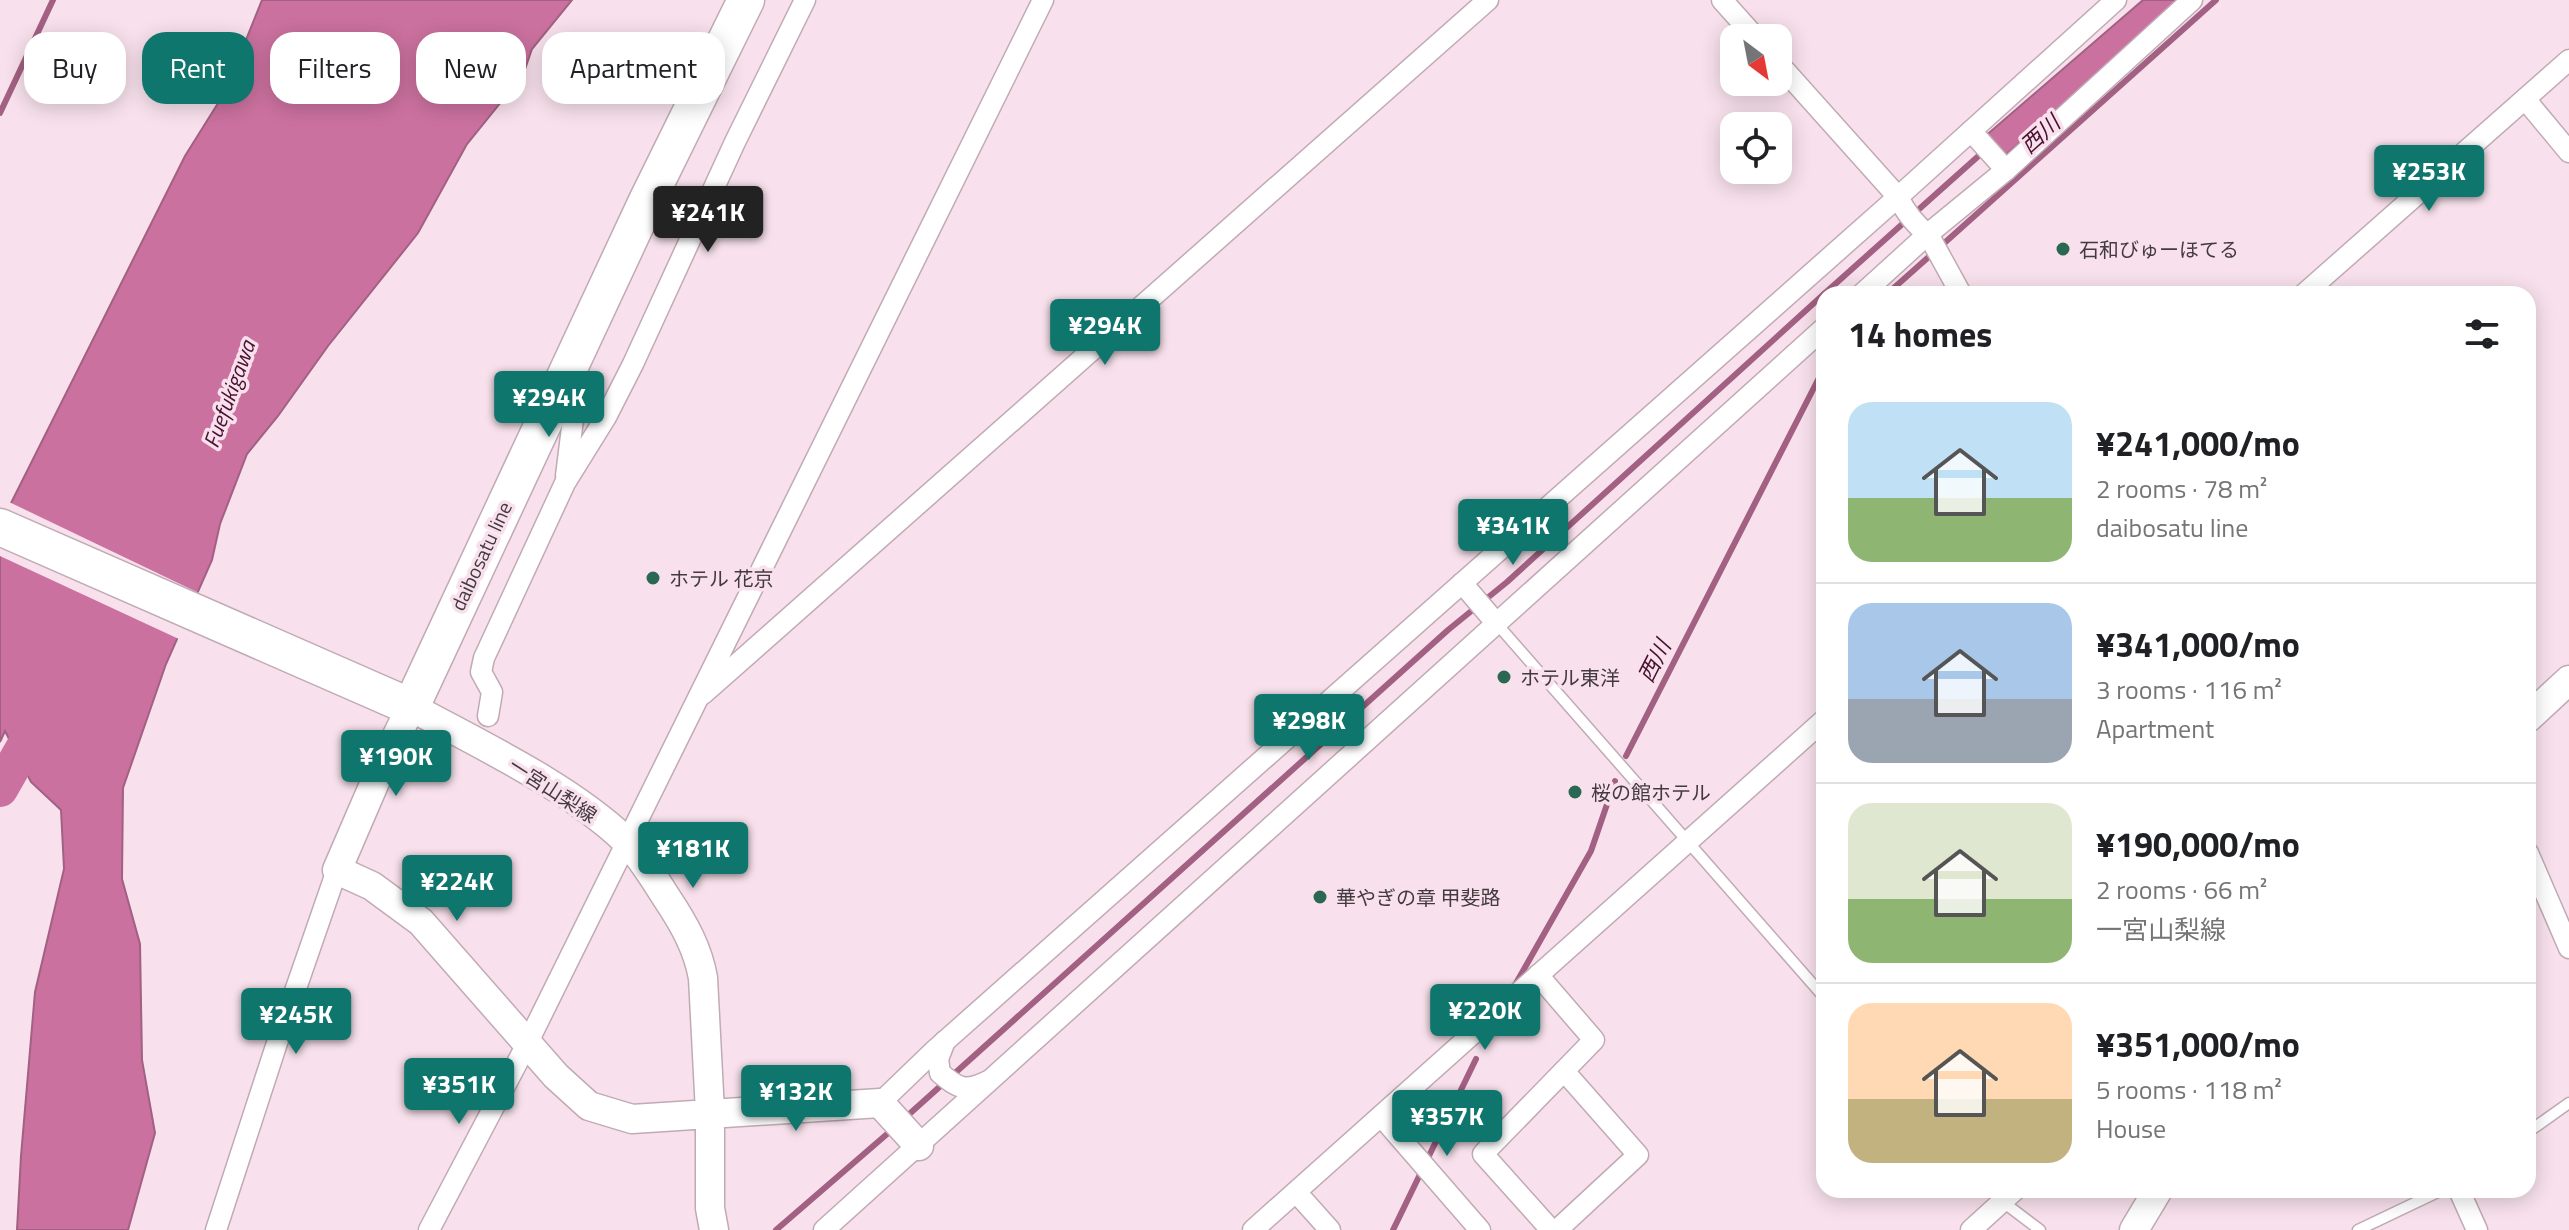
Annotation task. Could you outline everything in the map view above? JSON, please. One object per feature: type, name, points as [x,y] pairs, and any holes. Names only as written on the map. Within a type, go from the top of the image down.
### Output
[{"type":"highway","name":"daibosatu line","points":[[411,707],[647,201],[746,0]]},
{"type":"highway","points":[[0,527],[411,707]]},
{"type":"street","points":[[488,716],[492,692],[481,672],[484,658],[565,483],[606,417],[633,364],[735,142],[805,0]]},
{"type":"street","points":[[429,1230],[528,1042],[1043,0]]},
{"type":"street","points":[[1033,20],[1058,0]]},
{"type":"street","points":[[694,702],[1488,0]]},
{"type":"street","points":[[1722,0],[1743,24]]},
{"type":"street","points":[[824,1230],[900,1124],[945,1041],[1462,583],[1900,202],[2116,0]]},
{"type":"street","points":[[1871,286],[2002,166],[2192,0]]},
{"type":"street","points":[[2313,286],[2569,60]]},
{"type":"street","points":[[1792,79],[1928,236],[1957,286]]},
{"type":"street","points":[[2525,99],[2569,152]]},
{"type":"street","points":[[1974,136],[2002,166]]},
{"type":"street","points":[[337,870],[372,886],[421,922],[556,1076],[589,1106],[632,1119],[710,1112],[900,1124],[991,1080],[1816,335]]},
{"type":"street","points":[[560,386],[575,403],[565,483]]},
{"type":"street","points":[[1462,583],[1497,624]]},
{"type":"street","points":[[2536,711],[2569,680]]},
{"type":"street","points":[[216,1230],[337,870],[411,707]]},
{"type":"street","name":"一宮山梨線","points":[[411,707],[539,777],[627,842],[674,909],[700,960],[710,1112],[710,1208],[714,1230]]},
{"type":"street","points":[[1253,1230],[1816,727]]},
{"type":"street","points":[[2536,872],[2569,948]]},
{"type":"street","points":[[1538,975],[1594,1040],[1483,1154],[1554,1230],[1638,1155],[1564,1071]]},
{"type":"street","points":[[945,1041],[938,1059],[940,1073],[954,1085],[971,1089],[991,1080]]},
{"type":"street","points":[[1381,1116],[1480,1230]]},
{"type":"street","points":[[1296,1192],[1330,1230]]},
{"type":"street","points":[[1971,1230],[1999,1198]]},
{"type":"street","points":[[2134,1230],[2153,1198]]},
{"type":"street","points":[[2463,1198],[2477,1230]]},
{"type":"lane","points":[[1497,624],[1816,988]]},
{"type":"lane","points":[[2536,1126],[2569,1103]]},
{"type":"lane","points":[[2007,1198],[2040,1230]]},
{"type":"lane","points":[[2358,1230],[2425,1198]]},
{"type":"water","points":[[262,0],[572,0],[546,32],[542,32],[526,66],[526,32],[416,32],[416,104],[499,104],[467,144],[418,233],[247,454],[220,524],[212,560],[166,664],[123,788],[122,879],[140,944],[142,1060],[155,1133],[128,1230],[17,1230],[35,992],[64,869],[61,810],[31,782],[5,731],[0,742],[0,525],[185,156],[218,104],[254,104],[254,32],[249,32]]},
{"type":"water","points":[[2143,0],[2181,0],[2002,158],[1983,138]]},
{"type":"pier","points":[[7,501],[201,594],[181,640],[0,556],[0,516]]},
{"type":"waterway","points":[[0,113],[53,0]]},
{"type":"waterway","name":"西川","points":[[1941,246],[2216,0]]},
{"type":"waterway","points":[[1833,286],[1983,152]]},
{"type":"waterway","name":"西川","points":[[1896,286],[1932,254]]},
{"type":"waterway","points":[[906,1117],[1448,630],[1507,582],[1816,301]]},
{"type":"waterway","name":"西川","points":[[1626,756],[1816,384]]},
{"type":"waterway","name":"Fuefukigawa","points":[[0,789],[43,714]]},
{"type":"waterway","name":"西川","points":[[1515,985],[1591,851],[1615,781]]},
{"type":"waterway","name":"西川","points":[[1393,1230],[1476,1059]]},
{"type":"waterway","points":[[776,1230],[894,1128]]},
{"type":"place","name":"石和びゅーほてる","points":[[2063,249]]},
{"type":"place","name":"ホテル 花京","points":[[653,578]]},
{"type":"place","name":"ホテル東洋","points":[[1504,677]]},
{"type":"place","name":"桜の館ホテル","points":[[1575,792]]},
{"type":"place","name":"華やぎの章 甲斐路","points":[[1320,897]]}]
